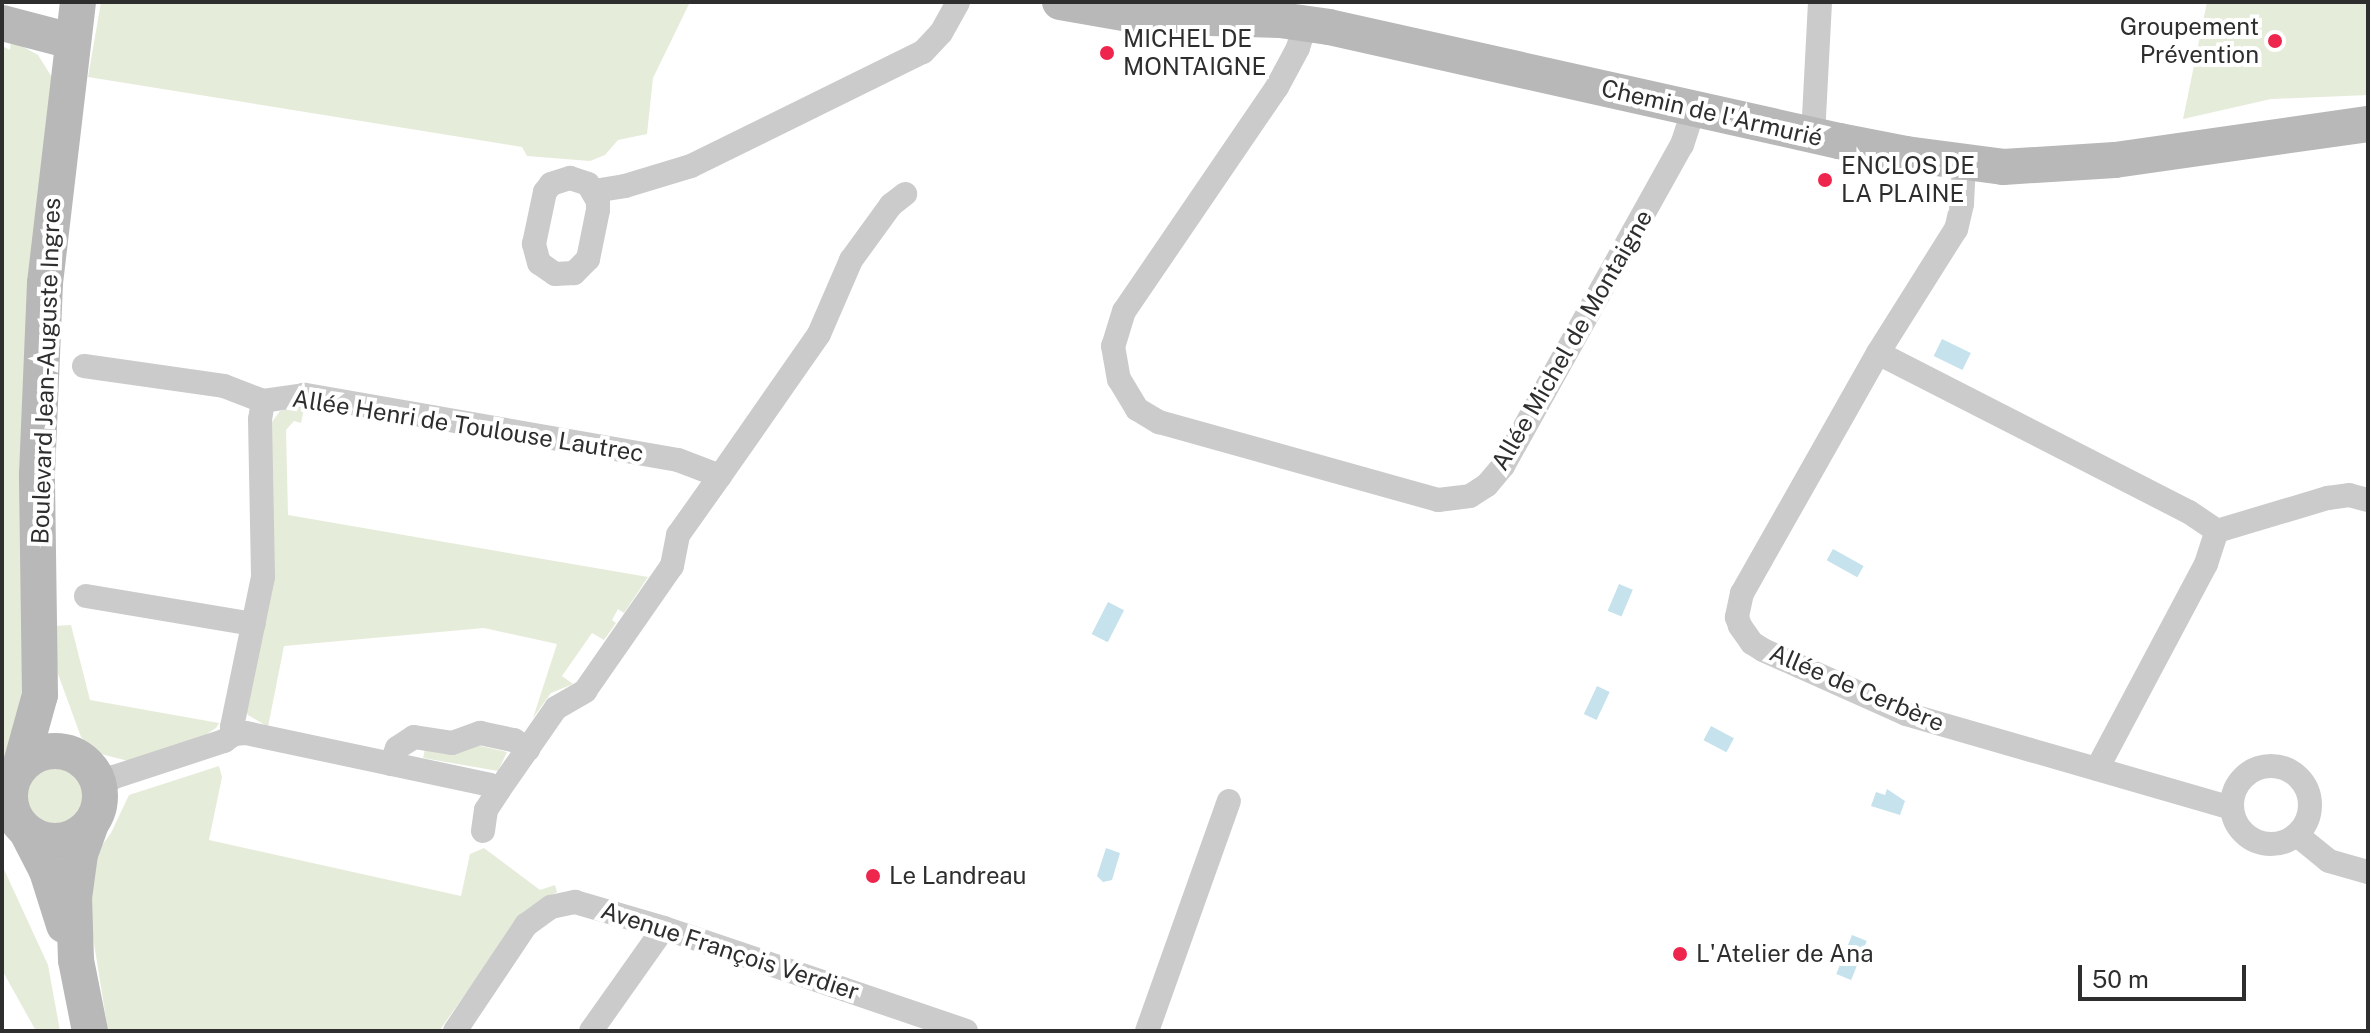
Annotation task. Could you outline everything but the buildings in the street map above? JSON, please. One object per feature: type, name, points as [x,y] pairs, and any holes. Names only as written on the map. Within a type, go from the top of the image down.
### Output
[{"type":"main road","name":"Boulevard Jean-Auguste Ingres","points":[[11,779],[40,695],[42,646],[37,474],[45,283],[71,41],[78,2]]},
{"type":"main road","name":"Chemin de l'Armurié","points":[[1060,2],[1139,16],[1306,23],[1813,136],[2003,167],[2115,160],[2368,124]]},
{"type":"main road","points":[[2,23],[71,41]]},
{"type":"main road","name":"Boulevard Jean-Auguste Ingres","points":[[42,646],[54,695],[90,773]]},
{"type":"main road","points":[[76,960],[75,881],[91,823],[99,806],[90,773],[49,751],[38,754],[11,779],[12,812],[27,832],[51,882],[76,960],[90,1031]]},
{"type":"main road","points":[[27,832],[43,840],[60,841],[78,835],[91,823]]},
{"type":"street","points":[[594,191],[625,186],[691,166],[923,52],[941,33],[958,2]]},
{"type":"street","points":[[1813,136],[1820,2]]},
{"type":"street","name":"Allée Michel de Montaigne","points":[[1306,23],[1298,48],[1277,87],[1124,311],[1115,336],[1116,369],[1137,409],[1159,422],[1438,500],[1470,496],[1487,485],[1503,466],[1682,145],[1694,108]]},
{"type":"street","name":"Allée de Cerbère","points":[[1964,163],[1962,204],[1956,229],[1878,353],[1742,593],[1737,617],[1740,626],[1752,643],[1763,650],[1906,714],[2231,808]]},
{"type":"street","points":[[483,831],[486,810],[559,705],[585,691],[672,566],[678,535],[819,334],[851,260],[891,205],[905,194]]},
{"type":"street","points":[[1878,353],[2189,512],[2217,531]]},
{"type":"street","points":[[84,366],[224,386],[263,401]]},
{"type":"street","name":"Allée Henri de Toulouse Lautrec","points":[[234,734],[232,727],[264,560],[260,419],[263,401],[304,395],[678,460],[720,476]]},
{"type":"street","points":[[2217,531],[2328,498],[2349,495],[2368,500]]},
{"type":"street","points":[[2097,769],[2206,564],[2217,531]]},
{"type":"street","points":[[86,596],[254,624]]},
{"type":"street","points":[[391,764],[397,748],[414,737],[452,743],[480,733],[514,740],[528,749]]},
{"type":"street","points":[[90,773],[114,777],[224,741],[234,734],[255,735],[490,785],[499,790]]},
{"type":"street","points":[[2267,765],[2287,767],[2303,780],[2311,798],[2309,818],[2297,835],[2285,842],[2256,841],[2235,822],[2231,808],[2235,788],[2248,772],[2267,765]]},
{"type":"street","points":[[1147,1031],[1229,801]]},
{"type":"street","points":[[2297,835],[2329,861],[2368,872]]},
{"type":"street","name":"Avenue François Verdier","points":[[455,1031],[526,925],[551,907],[585,903],[966,1031]]},
{"type":"street","points":[[591,1031],[664,928]]},
{"type":"green space","points":[[101,2],[690,2],[653,78],[647,134],[618,140],[605,155],[590,161],[527,156],[522,147],[88,77]]},
{"type":"green space","points":[[2207,2],[2368,2],[2368,95],[2271,99],[2183,119]]},
{"type":"green space","points":[[11,40],[38,55],[53,79],[32,682],[15,749],[2,760],[2,46],[10,50]]},
{"type":"green space","points":[[305,405],[301,423],[294,421],[286,430],[288,515],[648,577],[624,613],[618,609],[612,620],[616,623],[604,640],[592,633],[562,676],[573,684],[551,693],[533,718],[557,644],[484,628],[284,646],[268,727],[248,715],[245,709],[269,426],[280,411]]},
{"type":"green space","points":[[71,625],[90,700],[219,723],[216,728],[198,740],[128,761],[97,753],[81,737],[58,674],[53,626]]},
{"type":"green space","points":[[472,744],[507,752],[498,771],[423,758],[425,749]]},
{"type":"green space","points":[[219,766],[222,777],[209,840],[461,896],[470,854],[484,848],[540,890],[555,885],[557,892],[523,913],[439,1031],[108,1031],[89,912],[97,852],[111,833],[129,795]]},
{"type":"green space","points":[[55,768],[75,776],[83,796],[75,816],[55,824],[35,816],[27,796],[35,776]]},
{"type":"green space","points":[[2,865],[48,965],[60,1031],[36,1031],[2,970]]},
{"type":"water","points":[[1942,339],[1971,353],[1962,370],[1934,356]]},
{"type":"water","points":[[1833,549],[1864,566],[1857,577],[1827,560]]},
{"type":"water","points":[[1619,584],[1633,590],[1621,617],[1608,611]]},
{"type":"water","points":[[1108,602],[1124,610],[1108,642],[1092,634]]},
{"type":"water","points":[[1597,686],[1610,692],[1597,720],[1584,714]]},
{"type":"water","points":[[1711,726],[1734,738],[1726,752],[1703,740]]},
{"type":"water","points":[[1887,789],[1905,801],[1900,815],[1871,806],[1876,792],[1885,795]]},
{"type":"water","points":[[1106,848],[1120,853],[1112,880],[1103,882],[1097,876]]},
{"type":"water","points":[[1852,935],[1867,941],[1851,980],[1836,974]]},
{"type":"place","name":"Groupement Prévention","points":[[2275,41]]},
{"type":"place","name":"MICHEL DE MONTAIGNE","points":[[1107,53]]},
{"type":"place","name":"ENCLOS DE LA PLAINE","points":[[1825,180]]},
{"type":"place","name":"Le Landreau","points":[[873,876]]},
{"type":"place","name":"L'Atelier de Ana","points":[[1680,954]]}]
